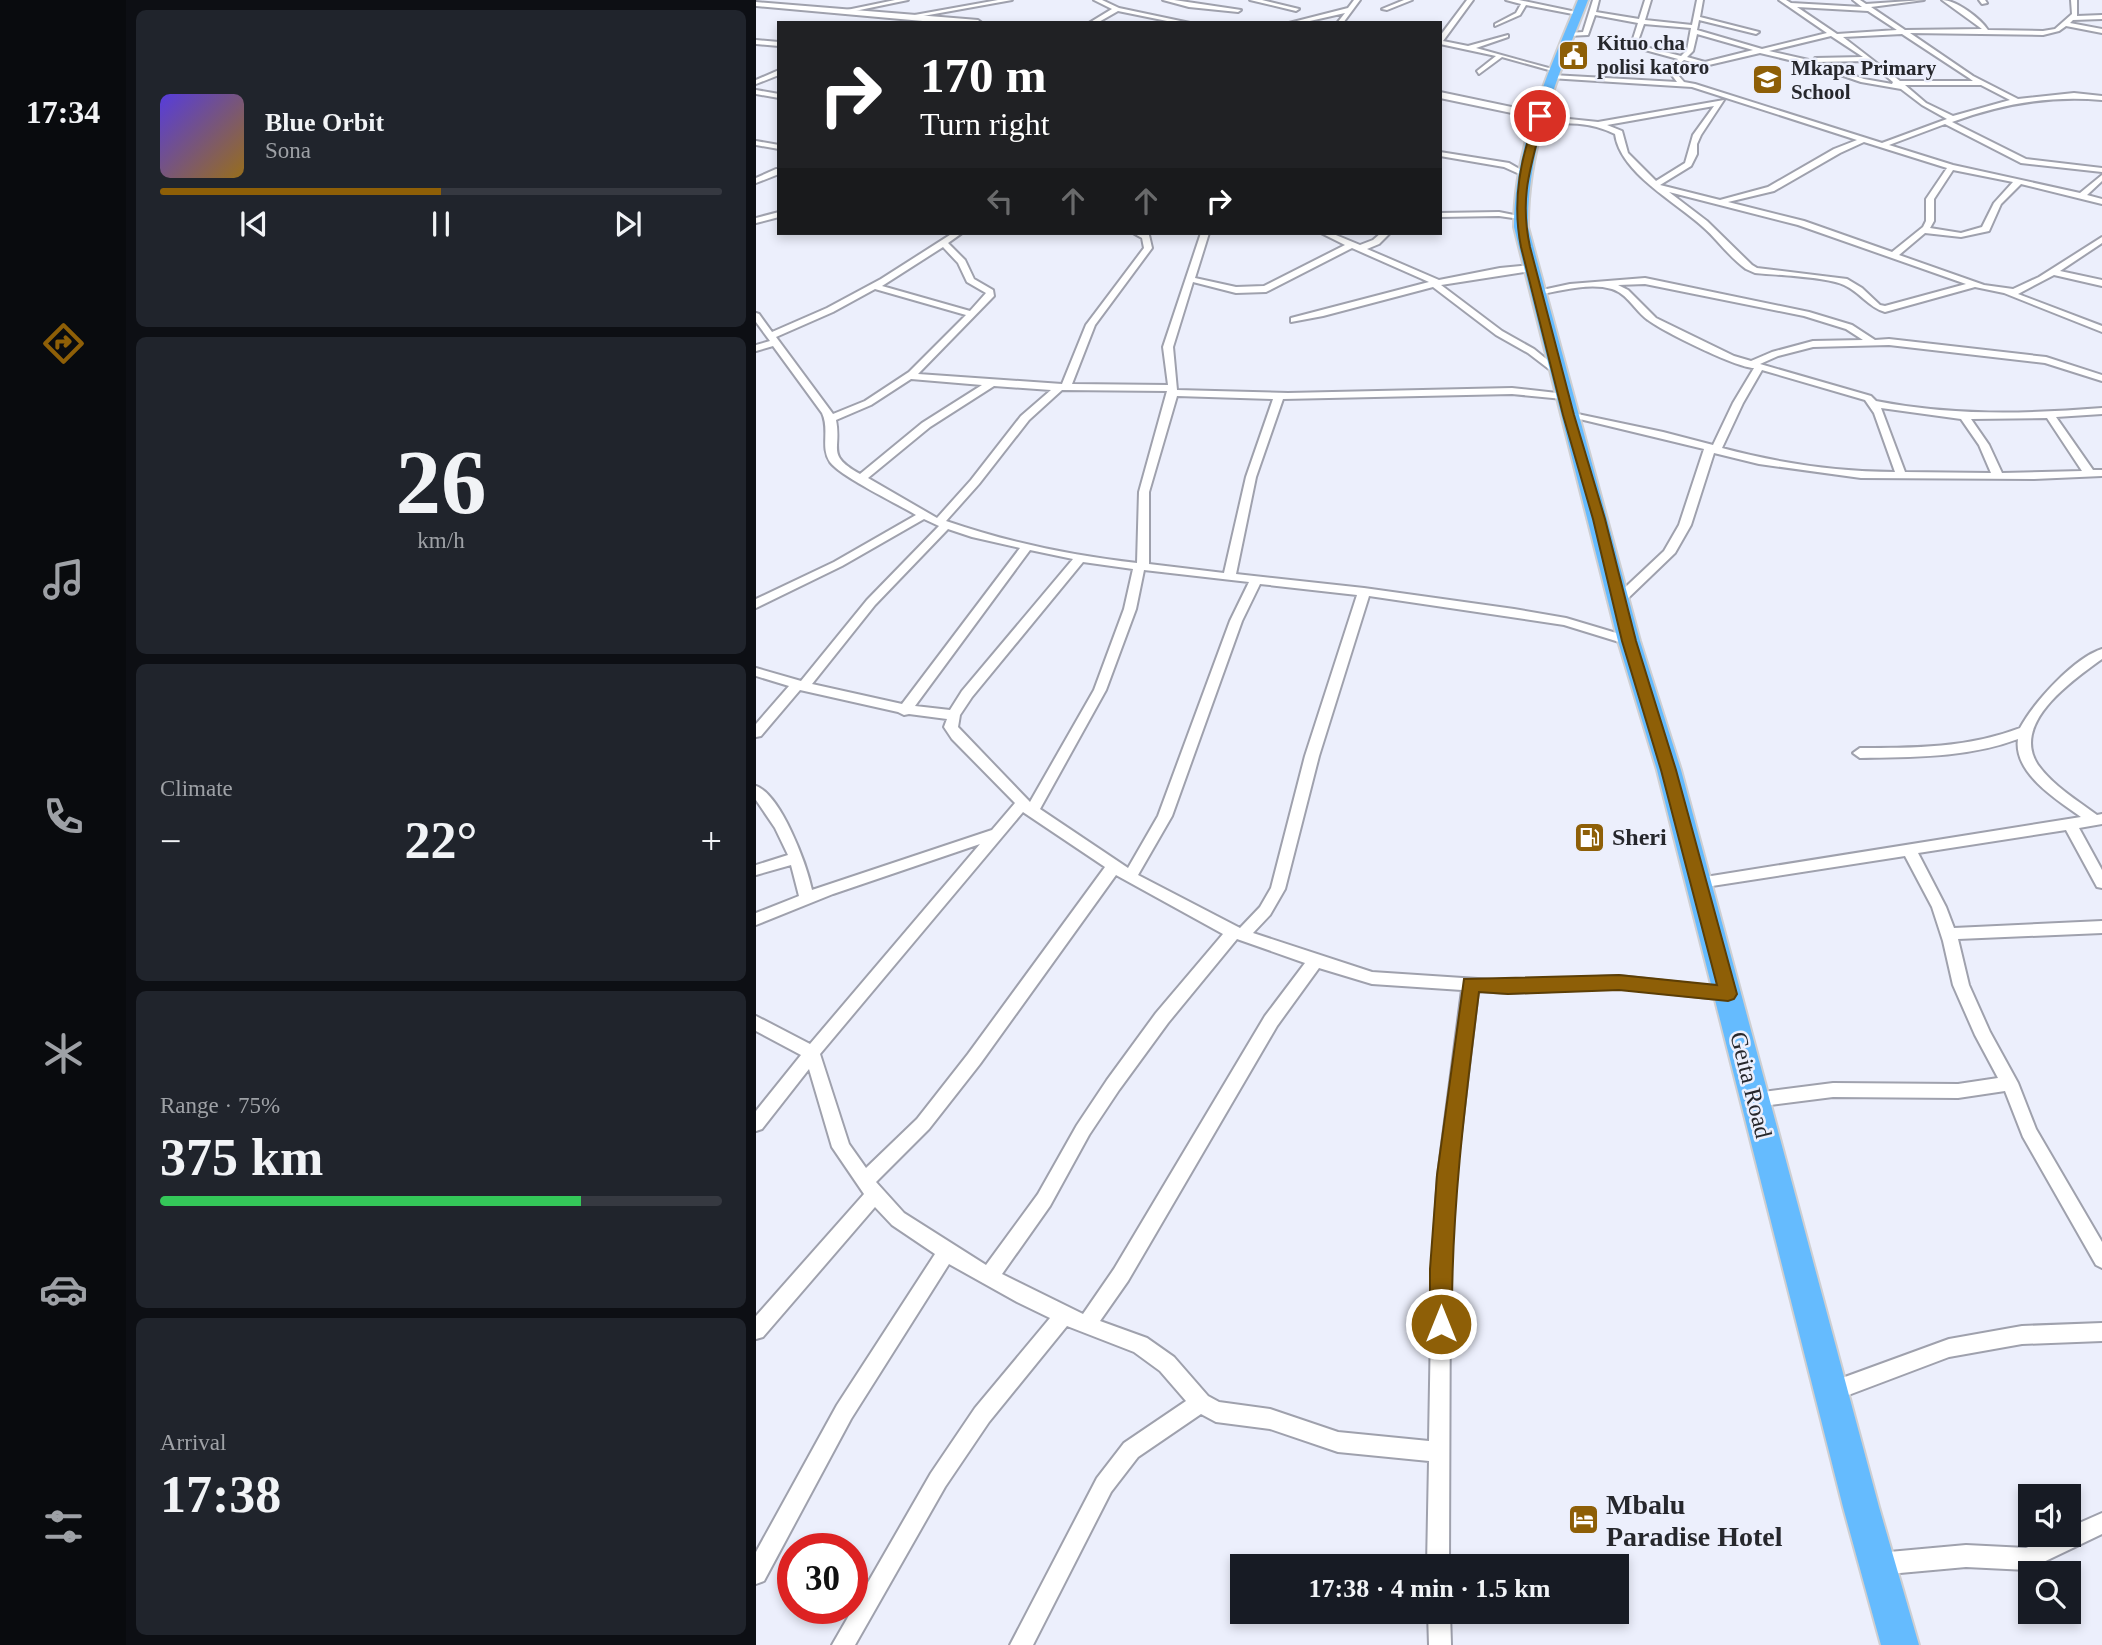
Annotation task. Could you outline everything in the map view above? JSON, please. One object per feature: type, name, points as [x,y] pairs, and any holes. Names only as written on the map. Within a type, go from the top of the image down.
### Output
[{"type":"highway","name":"Geita Road","points":[[1584,12],[1553,74],[1520,189],[1520,217],[1530,268],[1563,394],[1599,519],[1629,641],[1669,770],[1830,1392],[1900,1645]]},
{"type":"main road","points":[[767,5],[792,0]]},
{"type":"main road","points":[[756,5],[959,21]]},
{"type":"main road","points":[[1442,96],[1539,120]]},
{"type":"street","points":[[845,11],[905,0]]},
{"type":"street","points":[[912,16],[1009,0]]},
{"type":"street","points":[[1097,0],[1117,9],[1177,21]]},
{"type":"street","points":[[1105,4],[1118,0]]},
{"type":"street","points":[[1166,0],[1189,5],[1240,7],[1231,16]]},
{"type":"street","points":[[1253,0],[1296,9]]},
{"type":"street","points":[[1343,21],[1348,10],[1357,0]]},
{"type":"street","points":[[1385,9],[1409,0]]},
{"type":"street","points":[[1442,42],[1470,0]]},
{"type":"street","points":[[1509,0],[1694,29],[1760,51],[1816,64],[1840,74],[1875,83],[1983,83]]},
{"type":"street","points":[[1648,0],[1635,42],[1647,49],[1705,64]]},
{"type":"street","points":[[1673,70],[1689,51],[1700,0]]},
{"type":"street","points":[[1782,0],[1869,59],[1924,104],[1994,148],[2024,161],[2102,170]]},
{"type":"street","points":[[1856,0],[1983,83],[2015,100]]},
{"type":"street","points":[[1789,5],[1867,7],[1921,0]]},
{"type":"street","points":[[1945,0],[1982,24],[1985,30]]},
{"type":"street","points":[[1673,70],[1832,35],[1985,30],[2043,33],[2057,30],[2075,15],[2074,0]]},
{"type":"street","points":[[1497,25],[1518,14],[1522,2]]},
{"type":"street","points":[[1096,21],[1117,9]]},
{"type":"street","points":[[1301,21],[1348,10]]},
{"type":"street","points":[[2069,21],[2102,17]]},
{"type":"street","points":[[1697,18],[1756,32]]},
{"type":"street","points":[[2069,21],[2102,31]]},
{"type":"street","points":[[1468,48],[1506,36]]},
{"type":"street","points":[[756,42],[777,44]]},
{"type":"street","points":[[1442,43],[1502,55],[1553,74],[1682,84],[1951,167],[2102,202]]},
{"type":"street","points":[[1479,72],[1502,55]]},
{"type":"street","points":[[1787,58],[1869,59]]},
{"type":"street","points":[[1673,70],[1682,84]]},
{"type":"street","points":[[756,82],[777,73]]},
{"type":"street","points":[[756,92],[777,96]]},
{"type":"street","points":[[1657,186],[1688,163],[1697,135],[1728,96]]},
{"type":"street","points":[[1882,145],[2015,100],[2102,98]]},
{"type":"street","points":[[1539,120],[1594,124],[1628,120],[1673,108],[1719,104]]},
{"type":"street","points":[[1594,124],[1619,134],[1620,145],[1626,155],[1657,186],[1702,221],[1748,267],[1755,270],[1844,281],[1859,290],[1877,307],[1885,309],[1975,285]]},
{"type":"street","points":[[1720,202],[1771,189],[1837,151],[1865,139]]},
{"type":"street","points":[[756,143],[777,147]]},
{"type":"street","points":[[1442,154],[1506,165],[1524,174]]},
{"type":"street","points":[[1442,163],[1451,156]]},
{"type":"street","points":[[1894,255],[1924,230],[1930,220],[1930,199],[1951,167]]},
{"type":"street","points":[[756,181],[777,172]]},
{"type":"street","points":[[2081,195],[2102,177]]},
{"type":"street","points":[[1924,230],[1961,235],[1986,229],[1989,216],[2018,181]]},
{"type":"street","points":[[1657,186],[1801,223],[1975,285],[2008,293],[2102,329]]},
{"type":"street","points":[[1442,215],[1499,214],[1520,217]]},
{"type":"street","points":[[756,221],[777,215]]},
{"type":"street","points":[[756,348],[873,286],[955,235]]},
{"type":"street","points":[[756,733],[942,523],[1025,418],[1063,387],[1091,325],[1148,248],[1146,237],[1142,235]]},
{"type":"street","points":[[756,1124],[812,1053],[996,834],[1028,807],[1100,690],[1130,609],[1141,567],[1144,492],[1172,390],[1168,346],[1204,235]]},
{"type":"street","points":[[1330,235],[1436,284],[1499,333],[1531,351],[1563,394]]},
{"type":"street","points":[[1190,279],[1236,290],[1266,289],[1356,246],[1376,242],[1384,235]]},
{"type":"street","points":[[2008,293],[2053,272],[2102,239]]},
{"type":"street","points":[[830,419],[868,403],[909,376],[991,293],[970,280],[962,262],[943,242]]},
{"type":"street","points":[[1294,320],[1436,284],[1502,270],[1530,268]]},
{"type":"street","points":[[2053,272],[2102,283]]},
{"type":"street","points":[[1537,292],[1623,280],[1645,281],[1832,321],[1849,327],[1871,341]]},
{"type":"street","points":[[1598,285],[1617,288],[1653,320],[1701,345],[1754,366],[1851,392],[1876,404],[1905,411],[1965,417],[2102,411]]},
{"type":"street","points":[[873,286],[972,314]]},
{"type":"street","points":[[756,316],[830,419],[830,446],[835,461],[861,479],[942,523],[976,535],[1080,558],[1229,578],[1364,592],[1566,621],[1629,641]]},
{"type":"street","points":[[1619,600],[1669,553],[1685,525],[1713,449],[1754,366],[1775,354],[1813,344],[1871,341],[2046,360],[2102,378]]},
{"type":"street","points":[[909,376],[1063,387],[1279,396],[1457,391],[1563,394],[1663,435],[1713,449],[1805,468],[1902,476],[2096,474]]},
{"type":"street","points":[[861,479],[926,425],[992,383]]},
{"type":"street","points":[[1229,578],[1251,477],[1279,396]]},
{"type":"street","points":[[1876,404],[1882,415],[1882,429],[1893,461],[1902,476]]},
{"type":"street","points":[[2049,414],[2096,474]]},
{"type":"street","points":[[1965,417],[1984,445],[1998,476]]},
{"type":"street","points":[[756,604],[838,564],[924,515]]},
{"type":"street","points":[[904,711],[1027,547]]},
{"type":"street","points":[[1080,558],[967,694],[954,715],[951,727],[1028,807],[1130,877],[1238,934],[1372,978],[1508,987],[1619,982],[1728,994]]},
{"type":"street","points":[[1130,877],[1164,816],[1236,621],[1255,581]]},
{"type":"street","points":[[989,1276],[1044,1200],[1083,1130],[1113,1085],[1162,1018],[1238,934],[1265,911],[1278,889],[1312,756],[1364,592]]},
{"type":"street","points":[[2098,819],[2052,788],[2028,761],[2023,740],[2031,720],[2059,685],[2102,653]]},
{"type":"street","points":[[756,673],[904,711],[954,715]]},
{"type":"street","points":[[1860,753],[1967,749],[1991,745],[2026,731]]},
{"type":"street","points":[[756,791],[780,822],[802,873],[807,899]]},
{"type":"street","points":[[1699,883],[2098,819]]},
{"type":"street","points":[[2069,823],[2102,883]]},
{"type":"street","points":[[756,919],[996,834]]},
{"type":"street","points":[[1909,850],[1939,908],[1949,934],[1961,985],[1983,1035],[2010,1083],[2029,1132],[2102,1259]]},
{"type":"street","points":[[756,870],[794,858]]},
{"type":"street","points":[[756,1329],[974,1059],[1114,866]]},
{"type":"street","points":[[1949,934],[2102,927]]},
{"type":"street","points":[[1086,1325],[1121,1275],[1271,1021],[1316,961]]},
{"type":"street","points":[[1438,1554],[1441,1269],[1447,1175],[1471,984]]},
{"type":"street","points":[[756,1023],[812,1053],[841,1147],[870,1188],[898,1219],[947,1251],[1064,1315],[1140,1345],[1167,1364],[1201,1403],[1216,1412],[1270,1419],[1338,1443],[1439,1452]]},
{"type":"street","points":[[1755,1100],[1833,1090],[1958,1091],[2010,1083]]},
{"type":"street","points":[[756,1573],[844,1412],[947,1251]]},
{"type":"street","points":[[844,1645],[938,1480],[982,1415],[1064,1315]]},
{"type":"street","points":[[1830,1392],[1949,1348],[2022,1335],[2102,1332]]},
{"type":"street","points":[[1021,1645],[1104,1485],[1131,1450],[1201,1403]]},
{"type":"street","points":[[1877,1564],[1966,1556],[2027,1559],[2102,1523]]},
{"type":"street","points":[[1439,1624],[1440,1645]]},
{"type":"place","name":"Kituo cha polisi katoro","points":[[1574,55]]},
{"type":"place","name":"Mkapa Primary School","points":[[1768,80]]},
{"type":"place","name":"Sheri","points":[[1589,837]]},
{"type":"place","name":"Mbalu Paradise Hotel","points":[[1583,1520]]},
{"type":"route","points":[[1441,1324],[1441,1269],[1447,1175],[1471,984],[1508,987],[1619,982],[1728,994],[1669,770],[1629,641],[1599,519],[1568,415],[1521,227],[1520,189],[1540,116]]}]
